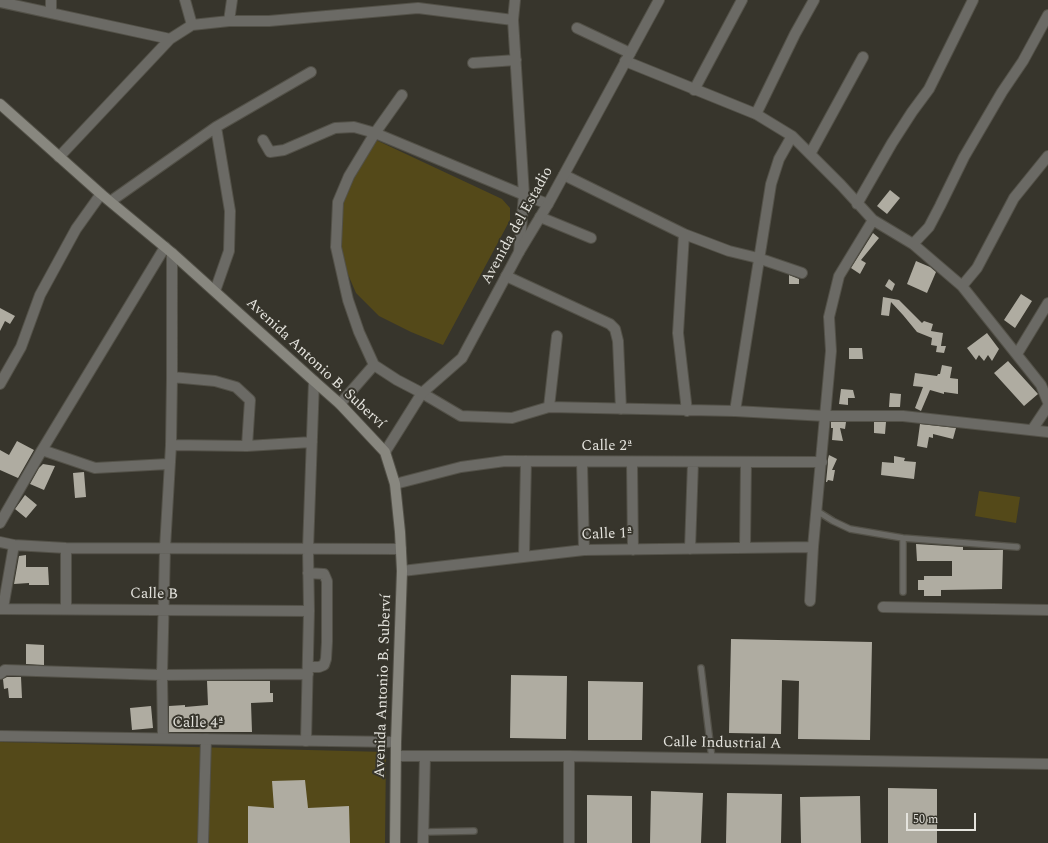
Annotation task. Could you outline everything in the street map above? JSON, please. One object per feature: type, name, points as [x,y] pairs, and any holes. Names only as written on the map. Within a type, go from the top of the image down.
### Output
[{"type":"main road","name":"Avenida Antonio B. Suberví","points":[[0,104],[101,194],[169,250],[314,380],[340,404],[385,452],[395,484],[402,571],[396,742],[395,843]]},
{"type":"street","points":[[51,0],[51,13]]},
{"type":"street","points":[[186,0],[192,25]]},
{"type":"street","points":[[229,21],[232,0]]},
{"type":"street","points":[[515,0],[513,20],[524,196],[519,252]]},
{"type":"street","name":"Avenida del Estadio","points":[[385,452],[422,393],[462,358],[659,0]]},
{"type":"street","points":[[694,90],[742,0]]},
{"type":"street","points":[[756,114],[795,34],[814,0]]},
{"type":"street","points":[[858,204],[892,143],[929,88],[973,0]]},
{"type":"street","points":[[0,2],[170,39]]},
{"type":"street","points":[[59,157],[170,39],[192,25],[229,21],[269,20],[418,8],[513,20]]},
{"type":"street","points":[[913,244],[928,227],[964,157],[1002,92],[1023,61],[1048,15]]},
{"type":"street","points":[[577,28],[628,57],[694,90],[756,114],[792,136],[873,220],[913,244],[962,286],[1017,354],[1045,384],[1048,402]]},
{"type":"street","points":[[810,154],[863,56]]},
{"type":"street","points":[[473,63],[516,60]]},
{"type":"street","points":[[111,201],[216,127],[311,72]]},
{"type":"street","points":[[402,95],[375,132],[349,176],[338,202],[336,247],[348,300],[359,332],[374,365],[396,380],[422,393],[461,416],[512,418],[550,407],[735,411],[825,416],[903,416],[1048,432]]},
{"type":"street","points":[[215,291],[229,251],[230,211],[216,127]]},
{"type":"street","points":[[263,140],[270,152],[284,150],[335,128],[354,127],[375,132],[524,196],[548,204]]},
{"type":"street","points":[[735,411],[758,258],[771,184],[779,159],[792,136]]},
{"type":"street","points":[[962,286],[977,268],[1014,198],[1048,156]]},
{"type":"street","points":[[564,175],[684,234],[728,252],[758,258],[802,273]]},
{"type":"street","points":[[0,384],[21,346],[40,295],[76,229],[101,194]]},
{"type":"street","points":[[540,217],[591,238]]},
{"type":"street","points":[[810,601],[813,547],[831,351],[829,317],[839,276],[873,220]]},
{"type":"street","points":[[684,234],[678,333],[688,411]]},
{"type":"street","points":[[163,738],[162,674],[165,548],[172,377],[169,250]]},
{"type":"street","points":[[0,523],[42,450],[169,250]]},
{"type":"street","points":[[506,276],[610,324],[615,329],[618,341],[621,409]]},
{"type":"street","points":[[1017,354],[1048,303]]},
{"type":"street","points":[[550,407],[557,336]]},
{"type":"street","points":[[340,404],[374,365]]},
{"type":"street","points":[[172,377],[215,381],[236,387],[241,391],[250,400],[247,446]]},
{"type":"street","points":[[306,741],[309,611],[308,549],[314,380]]},
{"type":"street","points":[[1032,430],[1048,406]]},
{"type":"street","points":[[170,445],[247,446],[312,442]]},
{"type":"street","points":[[42,450],[95,468],[168,464]]},
{"type":"street","name":"Calle 2ª","points":[[395,484],[460,467],[505,461],[822,462]]},
{"type":"street","points":[[524,556],[526,462]]},
{"type":"street","points":[[582,462],[584,550]]},
{"type":"street","points":[[632,462],[633,550]]},
{"type":"street","points":[[690,549],[693,462]]},
{"type":"street","points":[[745,548],[746,462]]},
{"type":"street","points":[[0,542],[14,545],[66,548],[401,549]]},
{"type":"street","points":[[2,608],[14,545]]},
{"type":"street","name":"Calle 1ª","points":[[402,571],[584,550],[813,547]]},
{"type":"street","points":[[66,548],[66,609]]},
{"type":"street","points":[[0,674],[5,670],[162,674],[308,670],[319,667],[324,665],[326,659],[327,581],[324,574],[308,573]]},
{"type":"street","points":[[883,607],[1048,610]]},
{"type":"street","name":"Calle B","points":[[2,608],[309,611]]},
{"type":"street","name":"Calle 4ª","points":[[0,736],[396,742]]},
{"type":"street","points":[[203,843],[206,739]]},
{"type":"street","name":"Calle Industrial A","points":[[396,756],[569,756],[1048,764]]},
{"type":"street","points":[[423,843],[425,756]]},
{"type":"street","points":[[569,756],[569,843]]},
{"type":"lane","points":[[817,511],[833,522],[850,529],[903,538],[1017,547]]},
{"type":"lane","points":[[903,538],[903,592]]},
{"type":"lane","points":[[701,668],[712,759]]},
{"type":"lane","points":[[424,832],[474,831]]},
{"type":"shaded area","points":[[376,140],[502,199],[510,208],[510,220],[443,345],[411,332],[379,316],[356,293],[347,272],[342,250],[341,203],[355,173]]},
{"type":"shaded area","points":[[979,491],[1020,497],[1016,523],[975,516]]},
{"type":"shaded area","points":[[0,742],[386,752],[385,843],[0,843]]},
{"type":"building","points":[[890,190],[900,198],[887,214],[877,206]]},
{"type":"building","points":[[873,233],[879,238],[861,260],[866,263],[860,274],[851,268]]},
{"type":"building","points":[[916,261],[930,267],[936,272],[927,293],[907,284]]},
{"type":"building","points":[[789,275],[799,279],[799,284],[789,284]]},
{"type":"building","points":[[889,279],[895,284],[892,291],[885,286]]},
{"type":"building","points":[[1021,294],[1032,301],[1015,328],[1004,320]]},
{"type":"building","points":[[883,297],[899,300],[922,323],[924,321],[933,324],[931,331],[943,333],[941,346],[946,346],[944,353],[936,352],[937,346],[931,345],[932,338],[917,332],[891,302],[889,316],[881,315]]},
{"type":"building","points":[[0,308],[15,316],[10,324],[5,321],[0,331]]},
{"type":"building","points":[[987,333],[999,349],[992,361],[988,355],[984,361],[979,355],[976,360],[967,348]]},
{"type":"building","points":[[849,348],[862,348],[863,359],[849,359]]},
{"type":"building","points":[[1008,361],[1038,394],[1024,406],[994,373]]},
{"type":"building","points":[[942,365],[952,367],[950,378],[958,379],[958,394],[944,392],[944,394],[930,390],[921,411],[915,408],[923,387],[913,386],[915,373],[937,376],[940,374]]},
{"type":"building","points":[[841,389],[853,390],[855,398],[848,398],[848,405],[839,404]]},
{"type":"building","points":[[890,393],[901,394],[900,407],[889,407]]},
{"type":"building","points":[[831,422],[846,422],[845,429],[840,428],[843,441],[832,440],[833,428],[831,428]]},
{"type":"building","points":[[874,422],[886,422],[885,434],[874,433]]},
{"type":"building","points":[[920,424],[956,428],[953,439],[933,434],[933,438],[929,437],[927,448],[917,446]]},
{"type":"building","points":[[17,441],[34,450],[18,478],[0,470],[0,450],[9,455]]},
{"type":"building","points":[[829,455],[837,459],[832,470],[835,470],[833,481],[828,480],[826,482],[828,459]]},
{"type":"building","points":[[894,456],[905,458],[904,461],[916,462],[914,479],[881,475],[882,462],[894,463]]},
{"type":"building","points":[[43,464],[55,466],[44,490],[30,484]]},
{"type":"building","points":[[84,472],[86,497],[75,498],[73,473]]},
{"type":"building","points":[[25,495],[37,505],[26,518],[15,509]]},
{"type":"building","points":[[916,544],[963,547],[963,550],[1003,550],[1002,589],[941,590],[941,596],[924,596],[924,590],[918,590],[918,580],[924,580],[924,576],[952,576],[952,561],[917,561]]},
{"type":"building","points":[[26,555],[26,567],[48,567],[49,585],[29,585],[29,583],[14,584],[19,556]]},
{"type":"building","points":[[731,639],[872,642],[870,740],[798,739],[799,681],[782,680],[781,734],[729,733]]},
{"type":"building","points":[[26,644],[44,645],[44,665],[26,664]]},
{"type":"building","points":[[511,675],[567,676],[566,739],[510,738]]},
{"type":"building","points":[[7,677],[21,677],[22,698],[9,698],[8,688],[4,689],[3,679]]},
{"type":"building","points":[[207,681],[270,681],[270,693],[273,693],[273,702],[251,703],[252,732],[169,732],[169,706],[185,705],[185,707],[208,705]]},
{"type":"building","points":[[588,681],[643,682],[642,740],[588,740]]},
{"type":"building","points":[[151,706],[153,728],[132,730],[130,708]]},
{"type":"building","points":[[305,780],[308,808],[349,806],[350,843],[248,843],[248,806],[274,808],[272,781]]},
{"type":"building","points":[[888,788],[937,789],[937,843],[888,843]]},
{"type":"building","points":[[651,791],[703,793],[701,843],[650,843]]},
{"type":"building","points":[[727,793],[782,794],[781,843],[726,843]]},
{"type":"building","points":[[587,795],[632,796],[632,843],[587,843]]},
{"type":"building","points":[[860,796],[861,843],[801,843],[800,797]]}]
